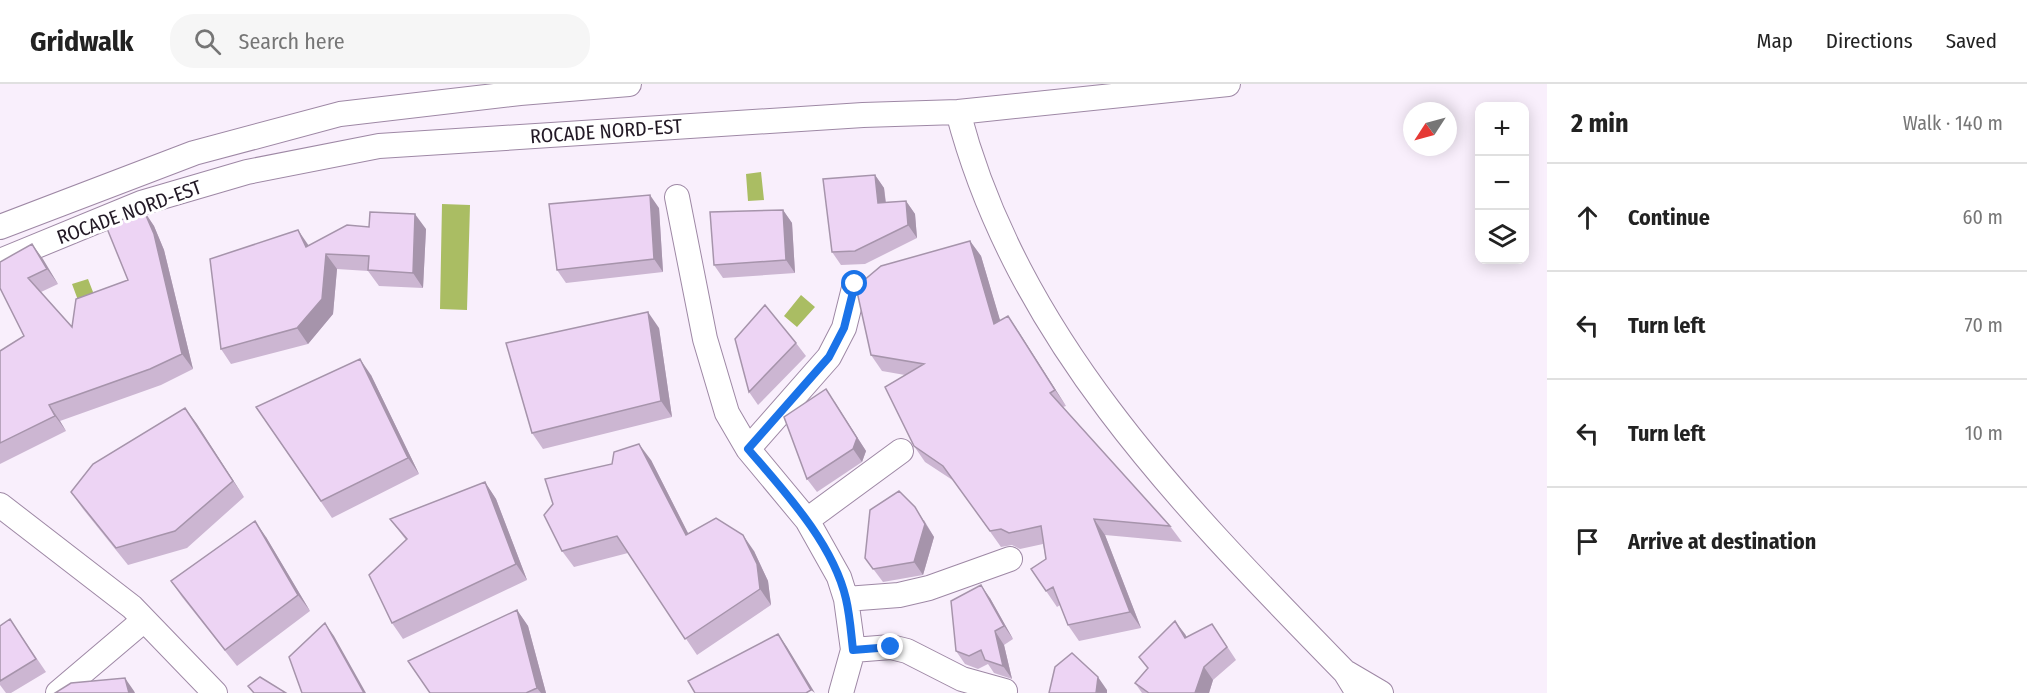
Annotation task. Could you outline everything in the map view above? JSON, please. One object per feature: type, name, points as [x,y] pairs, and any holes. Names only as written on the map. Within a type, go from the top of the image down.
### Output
[{"type":"street","name":"ROCADE NORD-EST","points":[[0,226],[194,153],[340,114],[520,93],[629,84]]},
{"type":"street","name":"ROCADE NORD-EST","points":[[0,261],[141,203],[247,172],[379,146],[862,115],[958,112],[1228,84]]},
{"type":"street","points":[[958,112],[970,158],[1025,281],[1077,368],[1133,444],[1216,540],[1345,672],[1358,693]]},
{"type":"street","points":[[677,198],[714,378],[727,413],[748,449],[807,520],[839,578],[846,599],[853,650],[841,693]]},
{"type":"street","points":[[748,449],[829,357],[844,328],[855,284]]},
{"type":"street","points":[[807,520],[902,451]]},
{"type":"street","points":[[0,506],[144,620],[215,693]]},
{"type":"street","points":[[846,599],[899,595],[929,588],[1010,559]]},
{"type":"street","points":[[58,693],[144,620]]},
{"type":"street","points":[[853,650],[891,647],[907,651],[962,679],[1005,691]]},
{"type":"street","points":[[1345,672],[1381,693]]},
{"type":"shaded area","points":[[761,172],[764,200],[748,201],[746,174]]},
{"type":"shaded area","points":[[442,204],[470,205],[467,310],[440,309]]},
{"type":"shaded area","points":[[88,279],[98,305],[82,311],[72,284]]},
{"type":"shaded area","points":[[801,295],[815,307],[797,327],[784,316]]},
{"type":"building","points":[[875,175],[878,203],[906,201],[908,225],[855,251],[832,252],[823,179]]},
{"type":"building","points":[[650,195],[654,259],[557,270],[549,204]]},
{"type":"building","points":[[783,210],[786,260],[714,265],[710,212]]},
{"type":"building","points":[[144,211],[154,234],[182,354],[150,369],[49,405],[55,416],[0,443],[0,351],[24,336],[0,288],[0,262],[32,244],[47,269],[28,278],[72,327],[76,299],[128,280],[106,226]]},
{"type":"building","points":[[370,212],[415,214],[413,273],[368,270],[369,256],[326,254],[322,299],[297,328],[221,349],[210,259],[298,230],[306,247],[347,225],[369,227]]},
{"type":"building","points":[[970,241],[994,324],[1008,316],[1055,390],[1050,393],[1170,526],[1094,519],[1130,612],[1068,625],[1053,587],[1046,591],[1031,569],[1046,559],[1041,526],[1009,533],[1001,529],[990,531],[943,466],[914,446],[885,387],[924,364],[871,355],[856,287],[881,266]]},
{"type":"building","points":[[765,305],[796,343],[749,392],[735,339]]},
{"type":"building","points":[[648,312],[661,401],[532,433],[506,343]]},
{"type":"building","points":[[360,359],[408,458],[321,501],[256,407]]},
{"type":"building","points":[[826,389],[857,438],[853,449],[807,479],[784,417]]},
{"type":"building","points":[[185,408],[233,481],[175,531],[116,548],[71,492],[93,464]]},
{"type":"building","points":[[639,444],[686,535],[716,518],[743,535],[757,564],[760,589],[685,639],[617,536],[562,551],[544,515],[553,504],[545,479],[612,464],[614,452]]},
{"type":"building","points":[[485,482],[516,564],[392,623],[369,575],[407,539],[390,519]]},
{"type":"building","points":[[899,491],[915,507],[925,524],[914,562],[873,569],[865,558],[870,510]]},
{"type":"building","points":[[255,521],[298,595],[225,650],[171,581]]},
{"type":"building","points":[[981,585],[1004,626],[995,631],[1003,666],[985,660],[981,650],[969,656],[956,651],[951,601]]},
{"type":"building","points":[[517,610],[537,688],[526,693],[430,693],[408,661]]},
{"type":"building","points":[[10,619],[36,659],[0,681],[0,626]]},
{"type":"building","points":[[1175,621],[1185,638],[1212,624],[1227,647],[1204,667],[1195,693],[1149,693],[1135,683],[1148,668],[1139,657]]},
{"type":"building","points":[[325,623],[364,693],[302,693],[289,657]]},
{"type":"building","points":[[778,634],[811,690],[806,693],[695,693],[688,681]]},
{"type":"building","points":[[1072,653],[1098,677],[1096,693],[1049,693],[1055,667]]},
{"type":"building","points":[[260,677],[286,693],[254,693],[248,686]]},
{"type":"building","points":[[125,678],[129,693],[55,693],[71,683]]},
{"type":"route","points":[[855,284],[844,328],[829,357],[792,396],[748,449],[807,520],[839,578],[846,599],[853,650],[891,647]]}]
